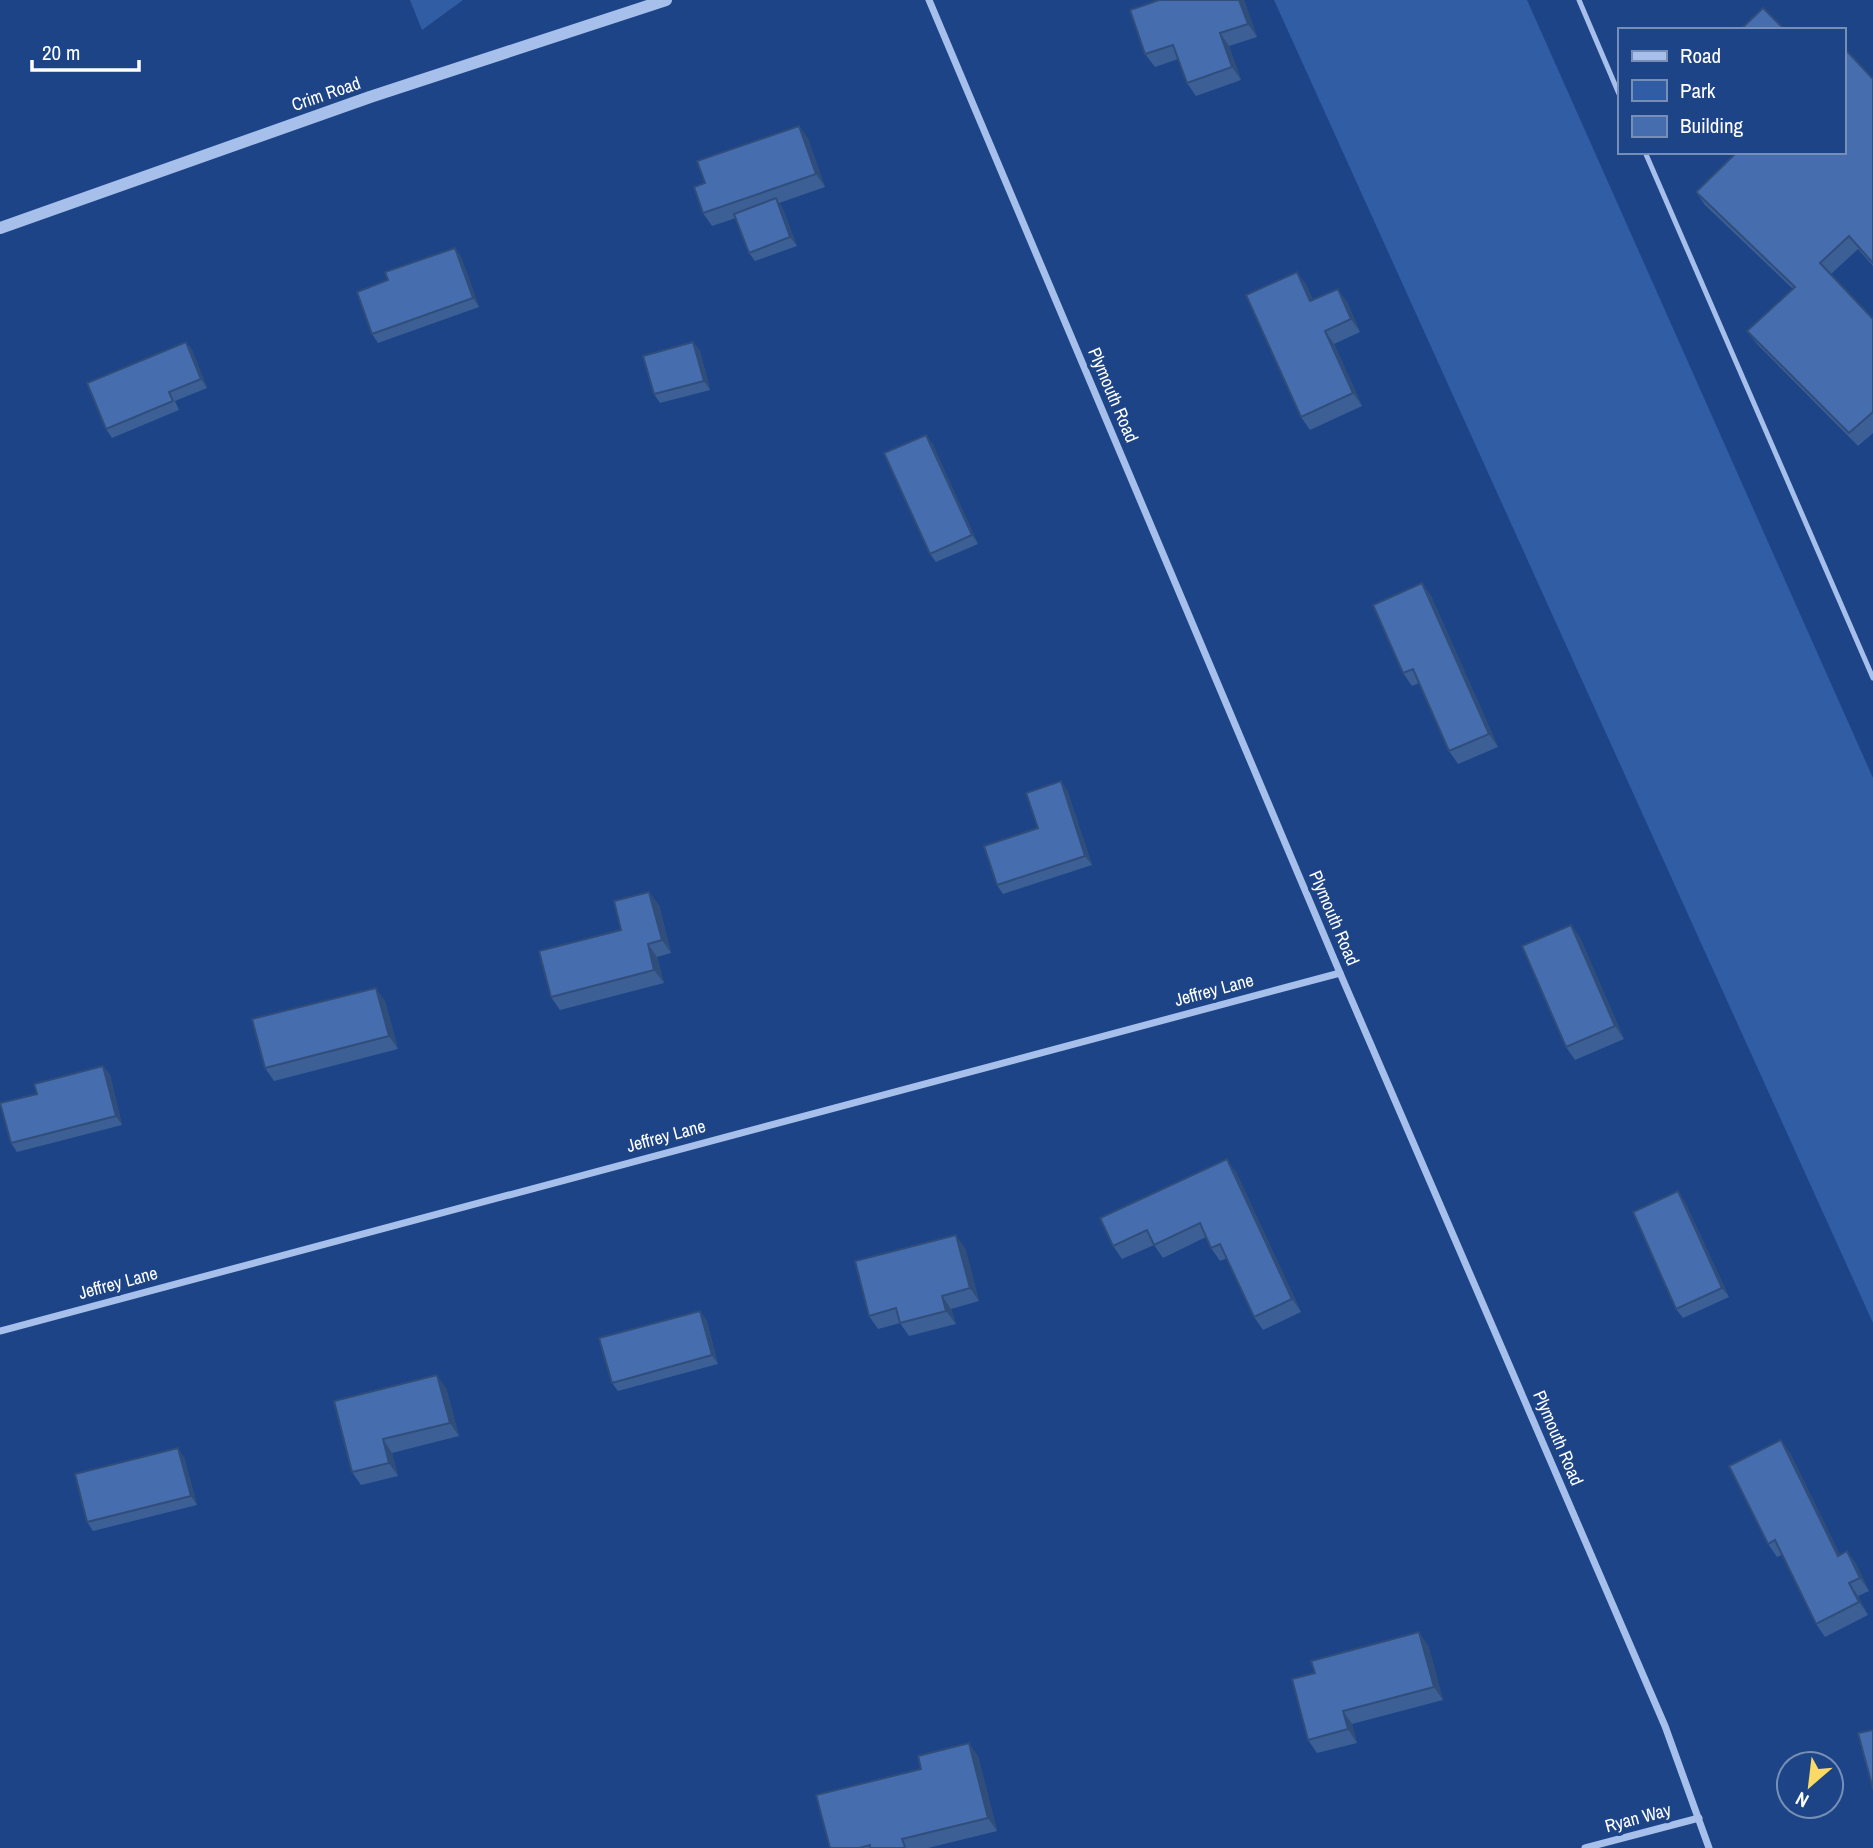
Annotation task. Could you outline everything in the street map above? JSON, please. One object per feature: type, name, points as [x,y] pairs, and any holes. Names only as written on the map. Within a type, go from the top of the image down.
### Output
[{"type":"street","name":"Crim Road","points":[[0,228],[370,97],[666,0]]},
{"type":"street","name":"Plymouth Road","points":[[929,0],[1340,972],[1665,1726],[1709,1848]]},
{"type":"street","name":"Jeffrey Lane","points":[[0,1331],[1340,972]]},
{"type":"street","name":"Ryan Way","points":[[1585,1848],[1699,1818]]},
{"type":"lane","points":[[1579,0],[1618,92]]},
{"type":"lane","points":[[1646,154],[1873,678]]},
{"type":"green space","points":[[410,0],[463,0],[422,30]]},
{"type":"green space","points":[[1274,0],[1527,0],[1873,778],[1873,1323]]},
{"type":"building","points":[[1159,0],[1239,0],[1248,24],[1220,33],[1232,67],[1187,83],[1173,45],[1145,54],[1130,10]]},
{"type":"building","points":[[1763,8],[1783,28],[1742,28]]},
{"type":"building","points":[[1845,49],[1873,79],[1873,263],[1849,236],[1820,263],[1873,319],[1873,412],[1849,433],[1747,331],[1795,287],[1696,192],[1735,154],[1845,154]]},
{"type":"building","points":[[799,126],[816,174],[703,213],[694,187],[705,183],[697,161]]},
{"type":"building","points":[[776,198],[790,237],[749,253],[734,214]]},
{"type":"building","points":[[455,248],[473,298],[372,334],[357,292],[388,280],[385,272]]},
{"type":"building","points":[[1297,272],[1310,301],[1338,289],[1351,319],[1325,331],[1353,393],[1301,417],[1246,295]]},
{"type":"building","points":[[186,342],[201,379],[169,392],[173,401],[106,429],[87,383]]},
{"type":"building","points":[[693,342],[704,381],[654,394],[643,356]]},
{"type":"building","points":[[926,435],[972,535],[930,554],[884,453]]},
{"type":"building","points":[[1422,583],[1489,734],[1449,751],[1413,669],[1403,673],[1373,605]]},
{"type":"building","points":[[1061,781],[1085,856],[997,885],[984,846],[1038,828],[1026,793]]},
{"type":"building","points":[[649,892],[662,940],[648,944],[654,970],[551,997],[539,951],[621,930],[614,901]]},
{"type":"building","points":[[1571,925],[1615,1026],[1566,1047],[1522,946]]},
{"type":"building","points":[[376,988],[389,1036],[265,1068],[252,1019]]},
{"type":"building","points":[[103,1066],[116,1116],[11,1143],[0,1103],[37,1094],[34,1084]]},
{"type":"building","points":[[1227,1159],[1292,1299],[1254,1317],[1220,1244],[1211,1248],[1200,1223],[1154,1245],[1147,1230],[1113,1246],[1100,1218]]},
{"type":"building","points":[[1678,1191],[1722,1288],[1676,1309],[1633,1212]]},
{"type":"building","points":[[956,1235],[970,1288],[942,1296],[946,1311],[900,1323],[896,1308],[869,1316],[855,1261]]},
{"type":"building","points":[[700,1311],[712,1355],[612,1383],[599,1338]]},
{"type":"building","points":[[437,1375],[450,1423],[383,1439],[389,1463],[352,1472],[334,1401]]},
{"type":"building","points":[[1781,1440],[1838,1556],[1847,1551],[1860,1578],[1849,1583],[1859,1602],[1816,1624],[1775,1540],[1768,1544],[1729,1466]]},
{"type":"building","points":[[178,1448],[191,1496],[87,1522],[75,1474]]},
{"type":"building","points":[[1419,1632],[1434,1687],[1343,1711],[1348,1729],[1308,1740],[1292,1679],[1315,1673],[1311,1661]]},
{"type":"building","points":[[1873,1730],[1873,1789],[1858,1733]]},
{"type":"building","points":[[969,1743],[988,1818],[902,1839],[905,1847],[902,1848],[870,1848],[870,1845],[859,1848],[830,1848],[816,1795],[921,1769],[918,1756]]}]
